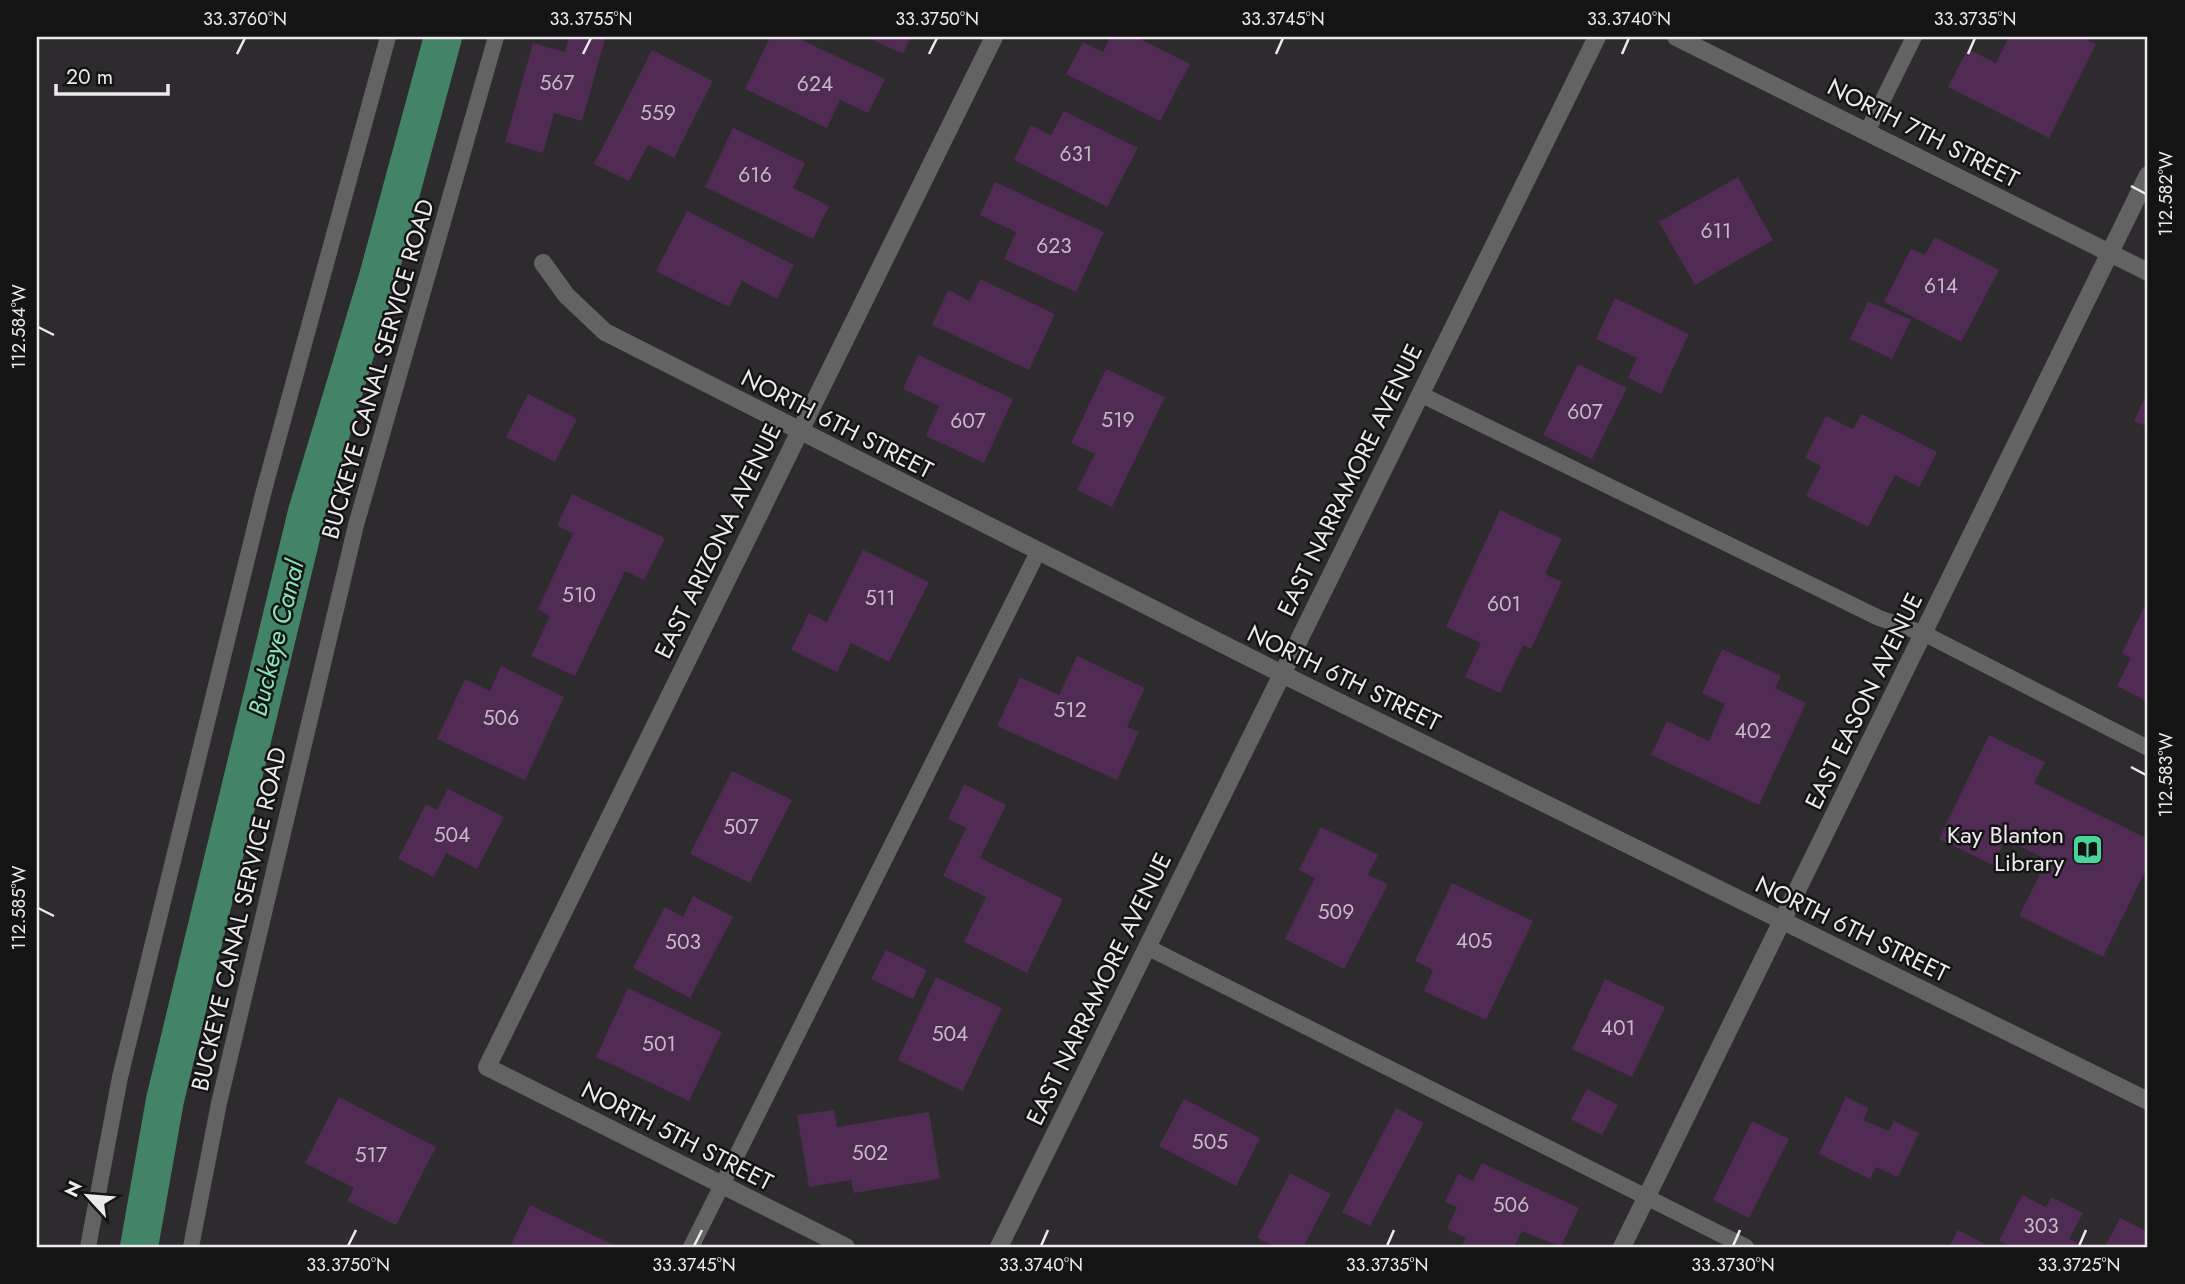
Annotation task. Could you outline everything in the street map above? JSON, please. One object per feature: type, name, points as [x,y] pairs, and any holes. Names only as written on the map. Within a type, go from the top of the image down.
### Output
[{"type":"street","name":"EAST ARIZONA AVENUE","points":[[487,1067],[994,37]]},
{"type":"street","name":"EAST NARRAMORE AVENUE","points":[[999,1247],[1597,37]]},
{"type":"street","name":"NORTH 7TH STREET","points":[[1676,37],[2148,272]]},
{"type":"street","name":"EAST EASON AVENUE","points":[[1622,1247],[2148,175]]},
{"type":"street","name":"NORTH 6TH STREET","points":[[542,263],[566,295],[606,332],[798,432],[1282,674],[2148,1101]]},
{"type":"street","name":"NORTH 5TH STREET","points":[[487,1067],[846,1247]]},
{"type":"lane","points":[[88,1247],[120,1077],[250,548],[387,37]]},
{"type":"lane","name":"BUCKEYE CANAL SERVICE ROAD","points":[[191,1247],[219,1103],[356,525],[496,37]]},
{"type":"lane","points":[[1867,132],[1914,37]]},
{"type":"lane","points":[[1420,394],[1880,618],[1925,634],[2148,748]]},
{"type":"lane","points":[[691,1247],[1038,552]]},
{"type":"lane","points":[[1147,947],[1746,1247]]},
{"type":"building","points":[[569,37],[605,39],[582,121],[554,113],[543,153],[505,142],[533,43],[565,52]]},
{"type":"building","points":[[770,37],[795,37],[885,79],[868,113],[840,100],[827,128],[745,89]]},
{"type":"building","points":[[866,37],[911,37],[903,54]]},
{"type":"building","points":[[1110,37],[1136,37],[1190,64],[1160,121],[1066,74],[1083,42],[1103,52]]},
{"type":"building","points":[[2009,37],[2081,37],[2096,44],[2049,138],[1948,87],[1968,49],[1996,63]]},
{"type":"building","points":[[652,50],[713,81],[674,158],[648,145],[629,181],[594,164]]},
{"type":"building","points":[[1064,111],[1138,148],[1107,207],[1014,160],[1031,125],[1051,135]]},
{"type":"building","points":[[733,128],[805,163],[793,188],[829,206],[813,239],[705,187]]},
{"type":"building","points":[[1738,177],[1773,240],[1695,285],[1659,222]]},
{"type":"building","points":[[995,182],[1104,232],[1076,292],[1004,259],[1016,232],[980,215]]},
{"type":"building","points":[[687,211],[794,265],[777,299],[742,281],[729,307],[656,271]]},
{"type":"building","points":[[1935,237],[1999,270],[1961,342],[1884,302],[1911,249],[1925,255]]},
{"type":"building","points":[[980,279],[1055,314],[1029,370],[932,325],[948,290],[970,301]]},
{"type":"building","points":[[1615,298],[1689,334],[1661,394],[1628,378],[1637,358],[1596,339]]},
{"type":"building","points":[[1868,301],[1911,320],[1892,359],[1850,339]]},
{"type":"building","points":[[918,355],[1013,399],[984,463],[926,436],[939,406],[903,389]]},
{"type":"building","points":[[1578,364],[1627,388],[1592,459],[1543,435]]},
{"type":"building","points":[[1106,369],[1165,397],[1112,507],[1077,490],[1095,454],[1071,443]]},
{"type":"building","points":[[2148,391],[2148,427],[2134,421]]},
{"type":"building","points":[[528,394],[577,419],[555,462],[506,437]]},
{"type":"building","points":[[1861,414],[1937,452],[1919,487],[1895,475],[1868,527],[1806,496],[1821,466],[1805,458],[1826,416],[1853,429]]},
{"type":"building","points":[[572,494],[665,538],[644,580],[625,571],[575,676],[531,656],[550,616],[538,609],[573,533],[557,526]]},
{"type":"building","points":[[1500,510],[1562,539],[1545,574],[1562,582],[1531,649],[1523,645],[1500,693],[1465,677],[1481,643],[1446,627]]},
{"type":"building","points":[[863,550],[929,582],[889,662],[851,643],[837,672],[791,650],[809,613],[827,622]]},
{"type":"building","points":[[2148,599],[2148,702],[2117,686],[2131,658],[2122,653]]},
{"type":"building","points":[[1722,649],[1781,676],[1775,688],[1806,703],[1759,805],[1651,755],[1667,721],[1709,741],[1725,704],[1702,693]]},
{"type":"building","points":[[1077,656],[1145,688],[1127,727],[1139,732],[1117,780],[997,726],[1020,677],[1059,695]]},
{"type":"building","points":[[501,666],[564,697],[525,780],[437,739],[465,679],[490,691]]},
{"type":"building","name":"Kay Blanton Library","points":[[1989,735],[2045,762],[2034,783],[2148,839],[2148,865],[2103,957],[2019,916],[2047,860],[2006,839],[1993,865],[1939,839]]},
{"type":"building","points":[[732,771],[792,800],[750,883],[690,854]]},
{"type":"building","points":[[964,784],[1006,805],[980,858],[1063,899],[1027,973],[964,942],[986,897],[943,876],[966,828],[948,819]]},
{"type":"building","points":[[448,789],[504,817],[477,869],[446,853],[434,877],[398,859],[426,804],[437,810]]},
{"type":"building","points":[[1321,827],[1378,855],[1368,875],[1388,884],[1344,969],[1285,939],[1315,878],[1299,870]]},
{"type":"building","points":[[1452,883],[1533,921],[1486,1020],[1424,991],[1433,970],[1415,961]]},
{"type":"building","points":[[693,896],[733,917],[690,998],[633,968],[665,907],[683,917]]},
{"type":"building","points":[[886,950],[927,970],[913,999],[871,979]]},
{"type":"building","points":[[936,977],[1002,1008],[963,1091],[898,1060]]},
{"type":"building","points":[[1605,979],[1665,1007],[1632,1077],[1572,1049]]},
{"type":"building","points":[[628,988],[722,1032],[689,1101],[596,1057]]},
{"type":"building","points":[[1587,1089],[1618,1105],[1602,1135],[1571,1119]]},
{"type":"building","points":[[339,1097],[436,1147],[396,1225],[347,1201],[354,1188],[305,1163]]},
{"type":"building","points":[[1846,1097],[1869,1108],[1863,1120],[1889,1131],[1894,1121],[1919,1133],[1898,1177],[1876,1167],[1870,1179],[1819,1154]]},
{"type":"building","points":[[1184,1099],[1260,1138],[1236,1186],[1159,1146]]},
{"type":"building","points":[[1396,1108],[1424,1123],[1370,1226],[1342,1212]]},
{"type":"building","points":[[834,1110],[837,1127],[929,1112],[940,1179],[854,1193],[851,1180],[809,1187],[797,1115]]},
{"type":"building","points":[[1752,1121],[1789,1139],[1749,1218],[1713,1200]]},
{"type":"building","points":[[1482,1163],[1579,1208],[1561,1247],[1522,1231],[1514,1247],[1461,1247],[1466,1238],[1447,1229],[1457,1207],[1445,1202],[1458,1174],[1473,1181]]},
{"type":"building","points":[[1290,1173],[1331,1194],[1303,1247],[1275,1247],[1257,1238]]},
{"type":"building","points":[[2022,1195],[2046,1207],[2051,1197],[2083,1213],[2069,1239],[2086,1247],[2011,1247],[1999,1241]]},
{"type":"building","points":[[530,1205],[618,1247],[510,1247]]},
{"type":"building","points":[[2120,1218],[2148,1232],[2148,1247],[2105,1247]]},
{"type":"building","points":[[1958,1230],[1985,1244],[1983,1247],[1949,1247]]},
{"type":"waterway","name":"Buckeye Canal","points":[[139,1247],[165,1100],[307,512],[378,277],[443,37]]},
{"type":"place","name":"Kay Blanton Library","points":[[2087,849]]}]
